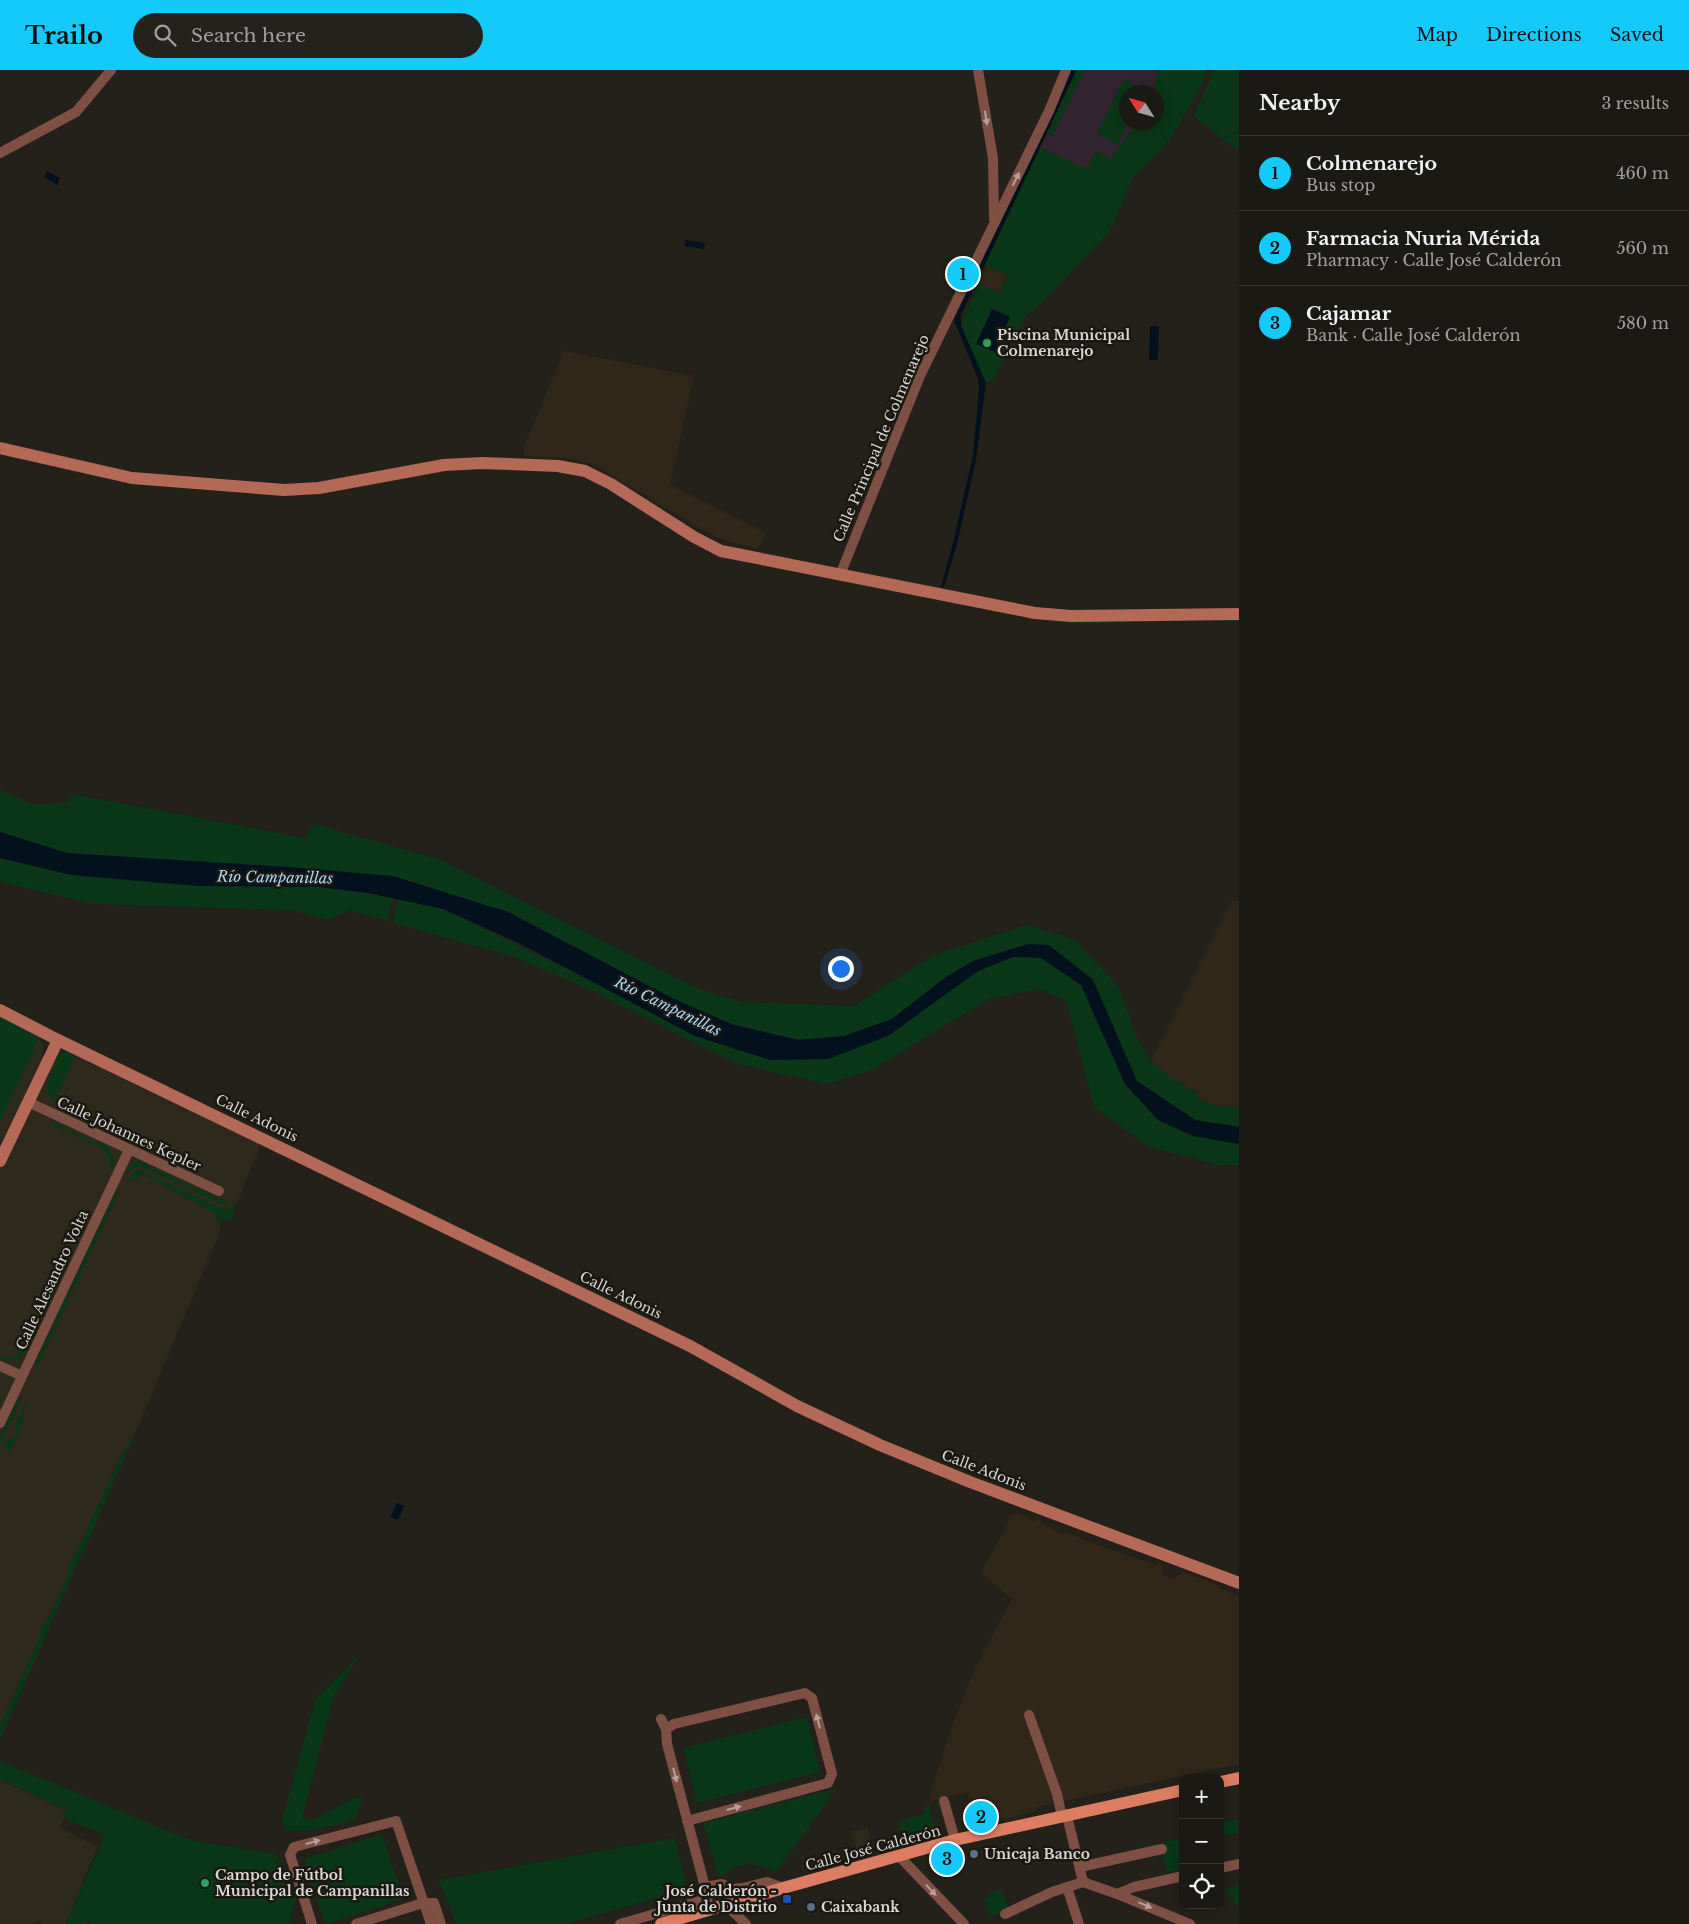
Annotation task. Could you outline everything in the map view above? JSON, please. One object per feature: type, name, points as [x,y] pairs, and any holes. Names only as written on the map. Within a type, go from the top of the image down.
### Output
[{"type":"main road","points":[[1224,1781],[1239,1778]]},
{"type":"main road","name":"Calle José Calderón","points":[[661,1924],[708,1904],[725,1904],[955,1840],[1179,1791]]},
{"type":"street","points":[[0,153],[76,112],[111,70]]},
{"type":"street","points":[[978,70],[993,158],[994,222]]},
{"type":"street","name":"Calle Principal de Colmenarejo","points":[[840,575],[920,376],[1050,111],[1066,70]]},
{"type":"street","points":[[0,448],[132,478],[284,490],[319,488],[444,465],[482,463],[558,466],[585,471],[694,537],[721,551],[1036,614],[1071,616],[1239,614]]},
{"type":"street","name":"Calle Adonis","points":[[0,1010],[58,1040],[690,1346],[797,1406],[880,1445],[970,1482],[1239,1583]]},
{"type":"street","points":[[0,1161],[58,1040]]},
{"type":"street","name":"Calle Johannes Kepler","points":[[28,1102],[220,1191]]},
{"type":"street","name":"Calle Alesandro Volta","points":[[0,1423],[129,1150]]},
{"type":"street","points":[[0,1367],[22,1376]]},
{"type":"street","points":[[666,1729],[674,1724],[805,1693],[812,1698],[832,1774],[828,1783],[687,1821]]},
{"type":"street","points":[[1029,1715],[1065,1817],[1083,1882]]},
{"type":"street","points":[[661,1719],[666,1729],[667,1744],[708,1904]]},
{"type":"street","points":[[944,1801],[955,1840]]},
{"type":"street","points":[[312,1924],[290,1855],[291,1850],[294,1847],[396,1821],[431,1924]]},
{"type":"street","points":[[1080,1867],[1162,1849]]},
{"type":"street","points":[[899,1856],[964,1924]]},
{"type":"street","points":[[1224,1867],[1239,1864]]},
{"type":"street","points":[[1117,1894],[1134,1887],[1179,1877]]},
{"type":"street","points":[[705,1887],[722,1884],[733,1888],[743,1888],[767,1882],[783,1888]]},
{"type":"street","points":[[1006,1914],[1052,1892],[1083,1882],[1190,1924]]},
{"type":"street","points":[[1067,1887],[1077,1923]]},
{"type":"street","points":[[356,1924],[423,1903],[434,1903],[441,1924]]},
{"type":"street","name":"Calle José Calderón","points":[[620,1924],[708,1904]]},
{"type":"street","points":[[725,1904],[746,1924]]},
{"type":"shaded area","points":[[1076,70],[1157,70],[1156,85],[1119,85],[1119,130],[1132,130],[1111,159],[1102,177],[1040,147]]},
{"type":"shaded area","points":[[987,266],[1008,275],[1000,293],[979,284]]},
{"type":"shaded area","points":[[564,351],[694,376],[670,485],[766,533],[758,549],[730,542],[710,534],[592,464],[574,459],[525,456],[524,447]]},
{"type":"shaded area","points":[[1232,901],[1239,901],[1239,1106],[1216,1106],[1197,1099],[1199,1093],[1169,1077],[1151,1061]]},
{"type":"shaded area","points":[[0,1016],[39,1038],[44,1046],[42,1055],[54,1060],[59,1054],[67,1052],[261,1143],[230,1221],[222,1218],[219,1234],[139,1425],[0,1737]]},
{"type":"shaded area","points":[[1017,1513],[1034,1521],[1038,1519],[1059,1533],[1065,1534],[1066,1532],[1089,1542],[1157,1565],[1158,1562],[1161,1563],[1163,1575],[1173,1579],[1183,1572],[1220,1586],[1219,1588],[1239,1596],[1239,1764],[1192,1774],[1179,1774],[1179,1777],[1036,1807],[1036,1811],[992,1822],[987,1796],[969,1800],[967,1792],[928,1802],[948,1737],[972,1675],[1012,1599],[981,1573],[1012,1515]]},
{"type":"shaded area","points":[[0,1780],[67,1811],[59,1828],[98,1846],[66,1924],[44,1924],[37,1920],[35,1924],[0,1924]]},
{"type":"shaded area","points":[[867,1828],[874,1850],[858,1854],[851,1832]]},
{"type":"green space","points":[[1076,70],[1085,70],[1052,137],[1046,134]]},
{"type":"green space","points":[[1157,70],[1207,70],[1199,91],[1172,135],[1133,177],[1110,231],[1035,309],[1027,314],[994,379],[986,383],[961,326],[979,284],[1000,293],[1008,275],[984,266],[1040,147],[1086,169],[1096,151],[1111,159],[1132,130],[1164,130],[1164,85],[1156,85]]},
{"type":"green space","points":[[1214,70],[1239,70],[1239,152],[1194,116]]},
{"type":"green space","points":[[1124,79],[1137,85],[1121,85]]},
{"type":"green space","points":[[1119,89],[1119,130],[1125,130],[1118,145],[1097,134]]},
{"type":"green space","points":[[1239,618],[1239,622],[1213,620],[1069,624],[1069,621]]},
{"type":"green space","points":[[0,790],[33,804],[66,803],[72,794],[305,838],[314,824],[441,860],[702,990],[743,1002],[854,1006],[934,955],[1027,925],[1075,940],[1119,987],[1135,1033],[1151,1061],[1169,1077],[1199,1093],[1197,1099],[1216,1106],[1239,1106],[1239,1127],[1195,1120],[1137,1081],[1093,980],[1049,945],[946,977],[892,1019],[844,1036],[798,1040],[731,1024],[672,998],[508,912],[393,876],[67,853],[0,832]]},
{"type":"green space","points":[[0,858],[72,875],[198,886],[320,887],[393,898],[388,921],[349,910],[329,920],[290,910],[94,904],[0,882]]},
{"type":"green space","points":[[399,899],[443,909],[588,979],[695,1036],[770,1060],[888,1036],[978,971],[1013,957],[1041,958],[1081,985],[1125,1084],[1193,1136],[1239,1144],[1239,1165],[1219,1165],[1149,1147],[1094,1107],[1066,1001],[1040,989],[989,999],[870,1071],[827,1084],[735,1063],[590,990],[512,956],[393,923]]},
{"type":"green space","points":[[0,1016],[39,1038],[0,1121]]},
{"type":"green space","points":[[67,1052],[76,1056],[54,1102],[48,1092],[48,1082],[57,1061],[54,1060],[59,1054]]},
{"type":"green space","points":[[51,1122],[107,1146],[112,1152],[113,1168],[109,1166],[109,1157],[102,1148],[50,1124]]},
{"type":"green space","points":[[134,1161],[147,1164],[147,1166],[227,1202],[225,1206],[140,1166],[130,1170],[127,1175],[123,1173]]},
{"type":"green space","points":[[139,1170],[224,1210],[236,1204],[230,1221],[222,1218],[220,1227],[216,1215],[143,1175],[128,1183],[134,1172]]},
{"type":"green space","points":[[116,1191],[119,1192],[38,1366],[35,1364]]},
{"type":"green space","points":[[26,1345],[30,1346],[25,1354],[18,1359],[0,1359],[0,1356],[6,1358],[16,1356]]},
{"type":"green space","points":[[18,1398],[21,1400],[0,1445],[0,1437]]},
{"type":"green space","points":[[26,1401],[18,1434],[10,1451],[4,1447],[9,1436],[14,1438],[18,1429],[14,1427]]},
{"type":"green space","points":[[139,1425],[0,1737],[0,1725],[42,1633],[40,1632],[67,1578],[68,1570],[116,1467]]},
{"type":"green space","points":[[359,1656],[334,1696],[302,1818],[310,1821],[354,1798],[361,1797],[361,1806],[355,1820],[312,1830],[286,1830],[282,1820],[316,1698]]},
{"type":"green space","points":[[807,1717],[820,1772],[697,1803],[683,1748]]},
{"type":"green space","points":[[0,1761],[190,1840],[276,1854],[285,1869],[296,1897],[289,1924],[91,1924],[89,1920],[85,1924],[66,1924],[105,1835],[63,1818],[66,1810],[0,1779]]},
{"type":"green space","points":[[837,1788],[777,1871],[759,1865],[746,1864],[735,1868],[719,1878],[703,1823]]},
{"type":"green space","points":[[928,1802],[936,1832],[904,1841],[898,1822],[924,1814]]},
{"type":"green space","points":[[1237,1819],[1239,1833],[1224,1836],[1224,1821]]},
{"type":"green space","points":[[382,1834],[403,1899],[325,1924],[304,1859]]},
{"type":"green space","points":[[675,1838],[687,1889],[566,1924],[456,1924],[439,1880]]},
{"type":"green space","points":[[1179,1839],[1179,1870],[1167,1872],[1160,1843]]},
{"type":"green space","points":[[1239,1884],[1239,1908],[1225,1891]]},
{"type":"green space","points":[[1002,1889],[1009,1909],[990,1917],[984,1901],[992,1892]]},
{"type":"water","points":[[1071,70],[1076,71],[961,315],[961,326],[986,383],[976,460],[957,544],[944,587],[941,587],[973,455],[979,388],[978,379],[954,320]]},
{"type":"water","points":[[47,171],[60,178],[57,185],[44,177]]},
{"type":"water","points":[[685,240],[705,243],[704,249],[685,246]]},
{"type":"water","points":[[992,309],[1010,317],[995,352],[976,344]]},
{"type":"water","points":[[1150,326],[1159,326],[1158,360],[1149,360]]},
{"type":"water","name":"Río Campanillas","points":[[0,832],[67,853],[288,867],[393,876],[508,912],[672,998],[731,1024],[798,1040],[844,1036],[892,1019],[946,977],[973,961],[1028,944],[1049,945],[1093,980],[1137,1081],[1195,1120],[1239,1127],[1239,1144],[1193,1136],[1158,1120],[1125,1084],[1081,985],[1041,958],[1013,957],[978,971],[888,1036],[828,1059],[770,1060],[695,1036],[521,944],[443,909],[368,893],[320,887],[198,886],[72,875],[0,858]]},
{"type":"water","points":[[397,1503],[404,1506],[398,1520],[390,1517]]},
{"type":"place","name":"Colmenarejo","points":[[963,274]]},
{"type":"place","name":"Piscina Municipal Colmenarejo","points":[[987,343]]},
{"type":"place","name":"Farmacia Nuria Mérida","points":[[981,1817]]},
{"type":"place","name":"Unicaja Banco","points":[[974,1854]]},
{"type":"place","name":"Cajamar","points":[[947,1859]]},
{"type":"place","name":"Campo de Fútbol Municipal de Campanillas","points":[[205,1883]]},
{"type":"place","name":"José Calderón - Junta de Distrito","points":[[787,1899]]},
{"type":"place","name":"Caixabank","points":[[811,1907]]}]
